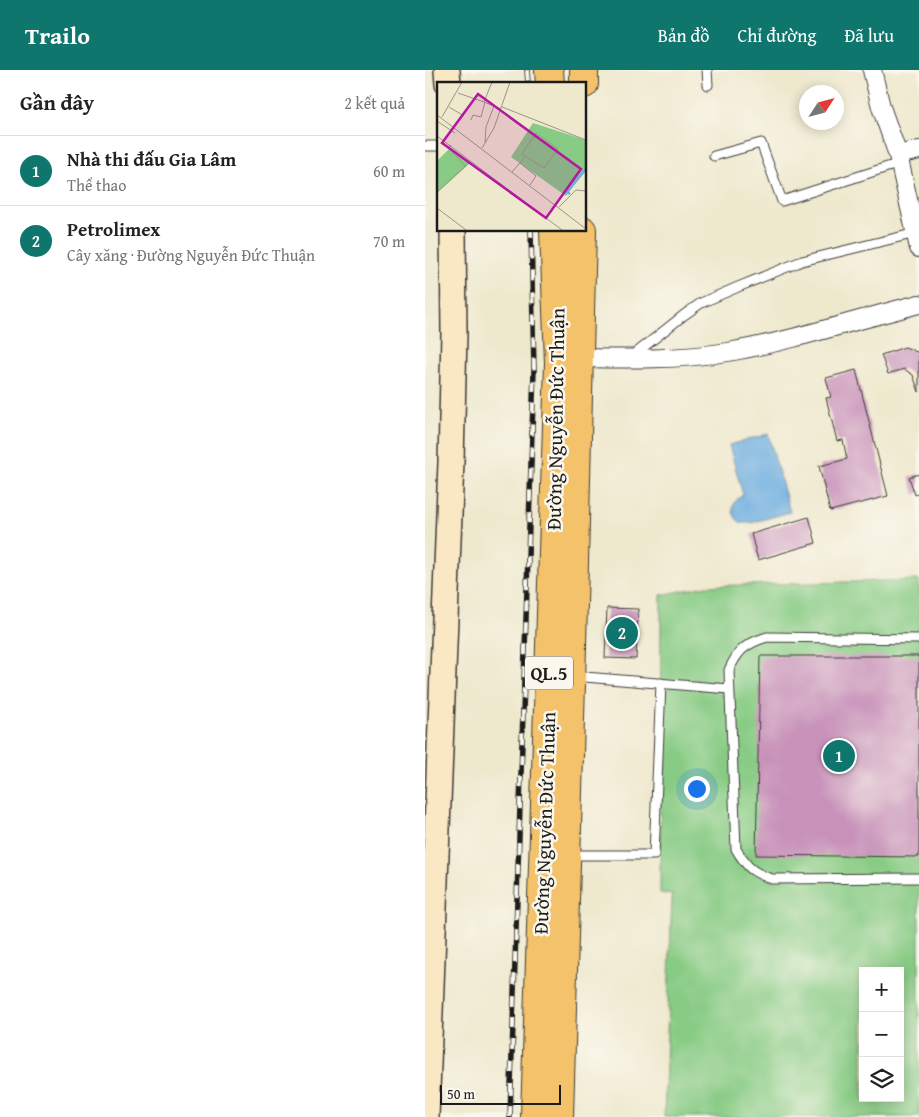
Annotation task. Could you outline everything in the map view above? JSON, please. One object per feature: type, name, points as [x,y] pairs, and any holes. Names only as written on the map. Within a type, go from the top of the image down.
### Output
[{"type":"highway","name":"Đường Nguyễn Đức Thuận","points":[[554,231],[559,363],[561,645],[571,676],[559,1117]]},
{"type":"highway","name":"Đường Nguyễn Đức Thuận","points":[[535,1117],[561,645],[580,358],[581,231]]},
{"type":"street","points":[[872,70],[881,107],[899,159],[918,241]]},
{"type":"street","points":[[899,159],[919,150]]},
{"type":"street","points":[[426,1117],[451,462],[454,334],[453,231]]},
{"type":"street","points":[[580,358],[685,357],[727,352],[767,344],[919,304]]},
{"type":"lane","points":[[707,70],[708,85]]},
{"type":"lane","points":[[714,156],[761,143],[782,202],[899,159]]},
{"type":"lane","points":[[629,359],[701,303],[738,286],[802,261],[918,241]]},
{"type":"lane","points":[[919,639],[767,637],[751,642],[735,655],[729,670],[737,849],[745,864],[758,874],[772,879],[919,878]]},
{"type":"lane","points":[[571,676],[729,689]]},
{"type":"lane","points":[[565,854],[654,855],[661,684]]},
{"type":"green space","points":[[919,580],[919,1117],[664,1117],[672,895],[660,893],[661,595],[706,586]]},
{"type":"water","points":[[768,434],[790,512],[751,523],[741,523],[737,520],[733,508],[736,501],[743,495],[729,445]]},
{"type":"building","points":[[905,347],[919,353],[919,392],[913,375],[904,369],[888,374],[881,355]]},
{"type":"building","points":[[856,370],[888,496],[830,511],[819,466],[847,459],[843,440],[837,441],[826,398],[831,397],[826,378]]},
{"type":"building","points":[[919,474],[919,493],[915,495],[909,477]]},
{"type":"building","points":[[809,517],[816,543],[758,560],[751,534]]},
{"type":"building","points":[[607,608],[638,609],[636,659],[605,658]]},
{"type":"building","points":[[760,656],[919,656],[919,857],[756,855]]},
{"type":"railway","points":[[527,70],[528,82]]},
{"type":"railway","points":[[510,1117],[534,370],[531,231]]},
{"type":"place","name":"Petrolimex","points":[[622,633]]},
{"type":"place","name":"Nhà thi đấu Gia Lâm","points":[[839,756]]}]
